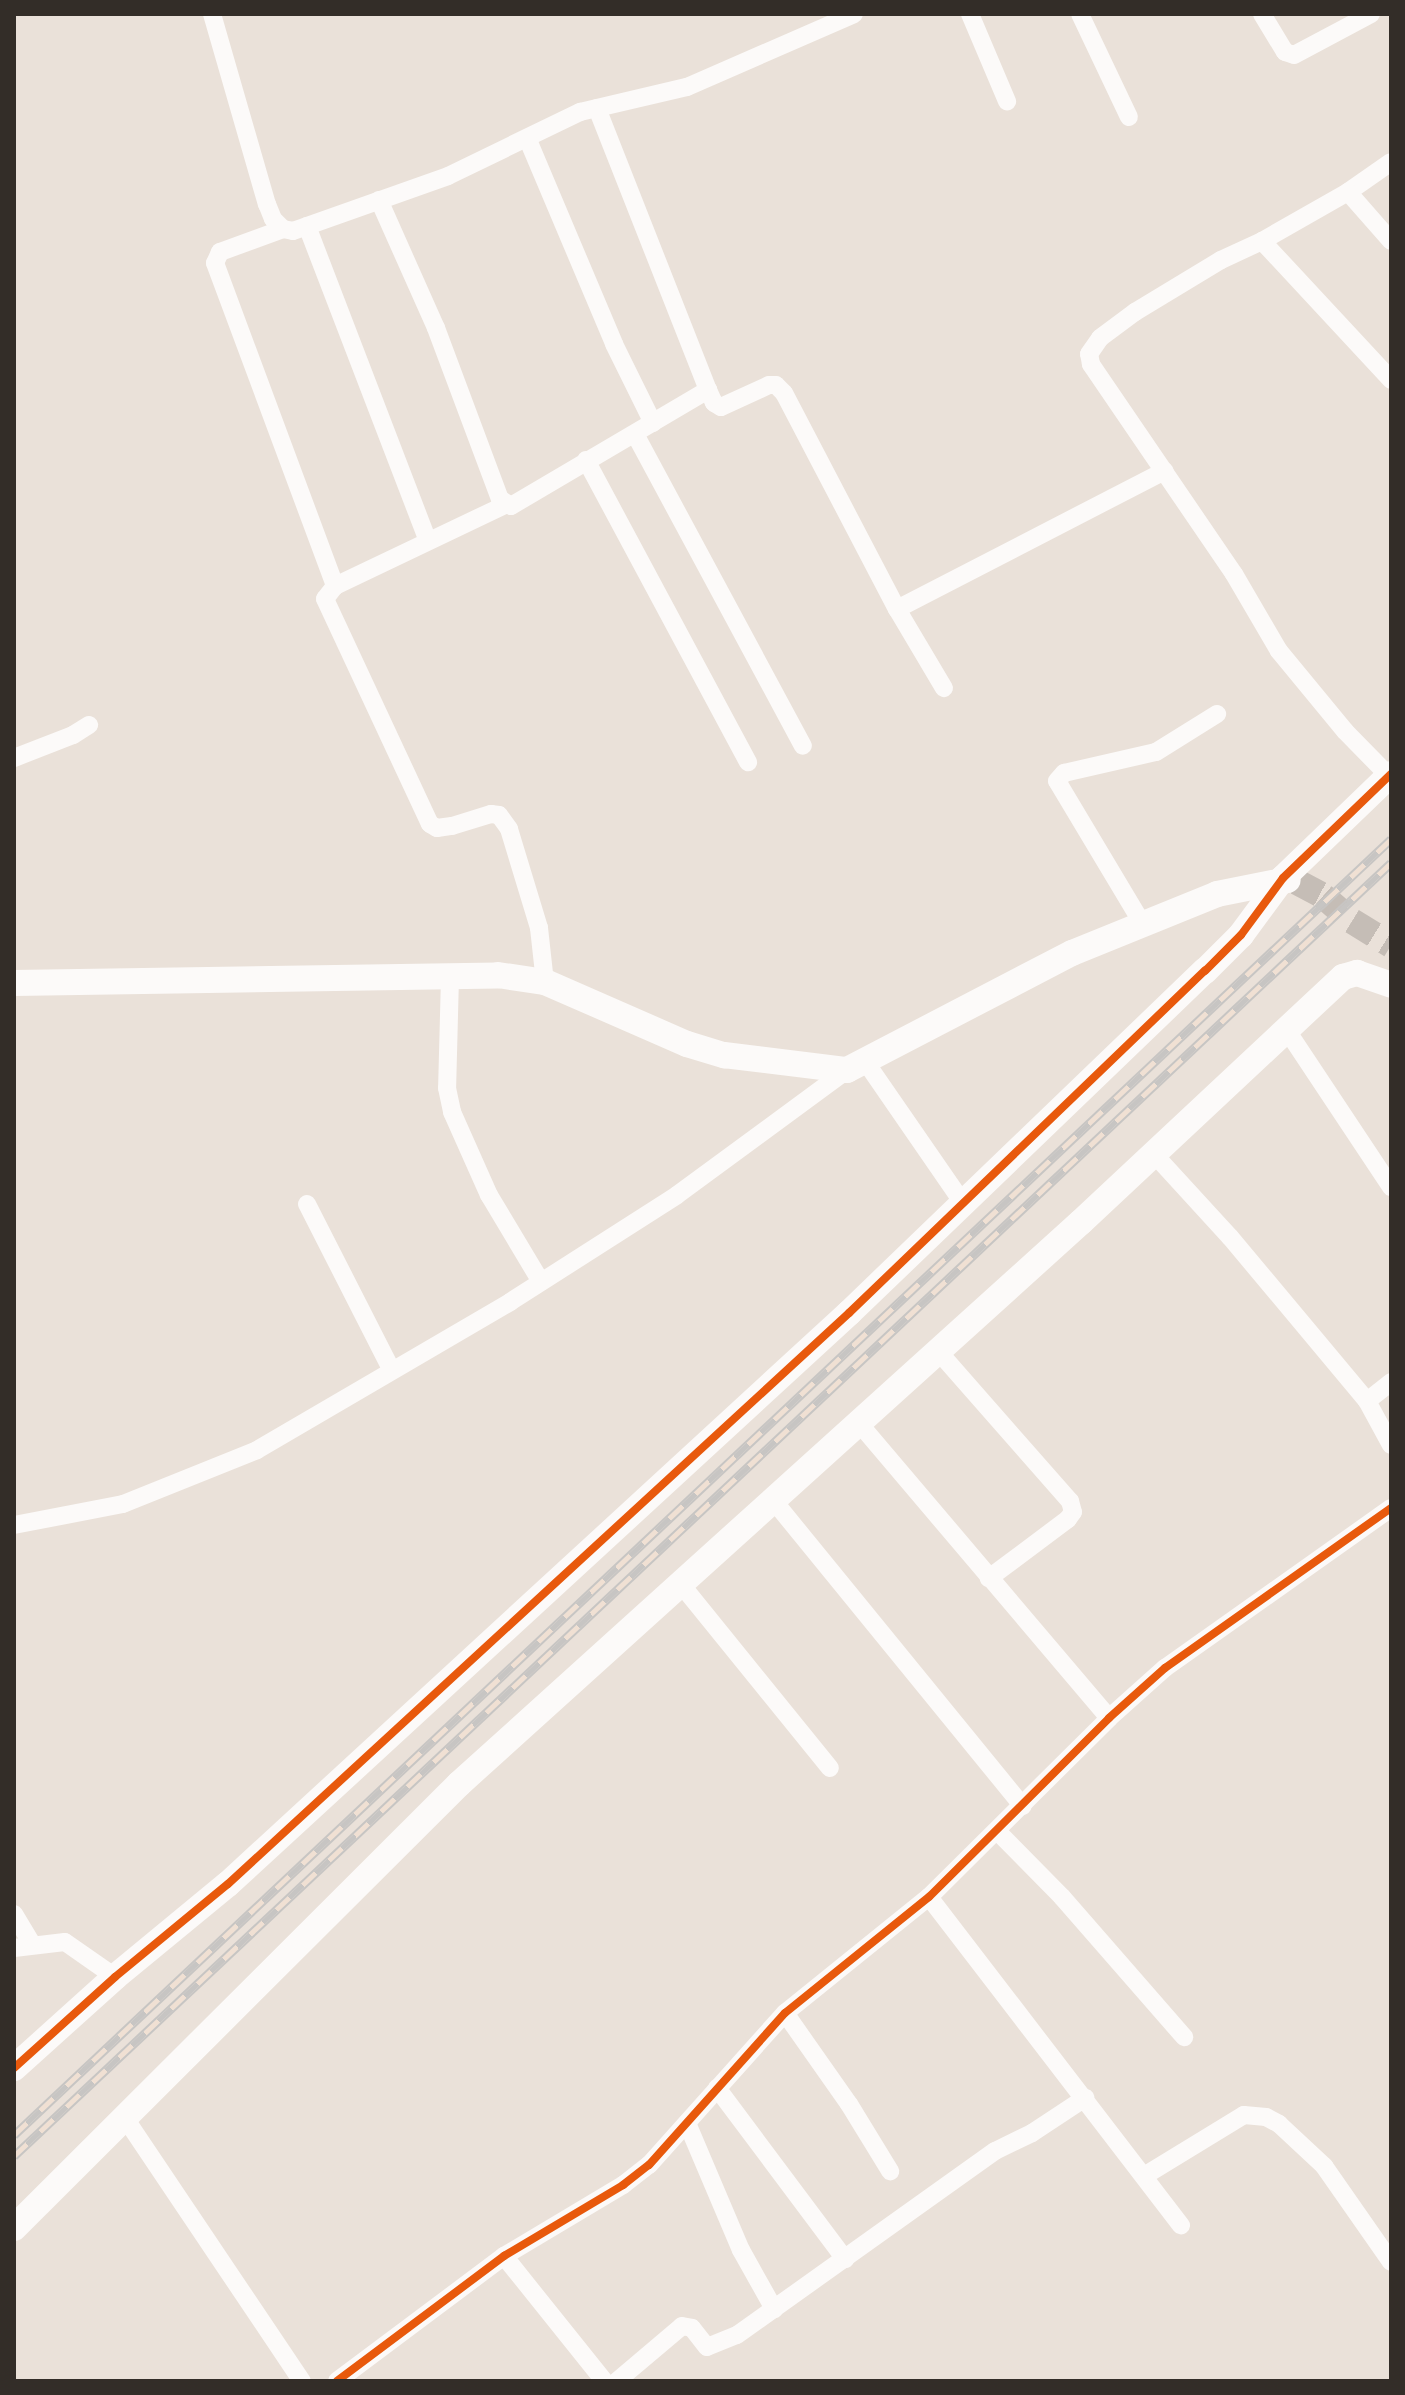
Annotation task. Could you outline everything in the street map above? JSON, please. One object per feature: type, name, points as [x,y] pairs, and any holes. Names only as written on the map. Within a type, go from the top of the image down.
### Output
[{"type":"street","points":[[212,14],[267,204],[273,219],[283,229]]},
{"type":"street","points":[[335,586],[215,263],[220,252],[283,229],[293,231],[448,176],[528,140],[570,117],[687,87],[854,14]]},
{"type":"street","points":[[970,14],[1007,101]]},
{"type":"street","points":[[1080,14],[1129,117]]},
{"type":"street","points":[[1262,14],[1285,52],[1294,55],[1371,14]]},
{"type":"street","points":[[597,108],[714,403],[721,407],[769,385],[779,387],[897,609],[944,688]]},
{"type":"street","points":[[528,140],[614,344],[653,423]]},
{"type":"street","points":[[14,2068],[115,1977],[228,1884],[963,1203],[1232,944],[1390,775],[1345,731],[1279,651],[1234,574],[1091,364],[1089,354],[1100,338],[1135,312],[1221,260],[1262,241],[1348,192],[1391,162]]},
{"type":"street","points":[[1348,192],[1391,241]]},
{"type":"street","points":[[379,200],[436,328],[486,467],[505,505]]},
{"type":"street","points":[[307,226],[428,541]]},
{"type":"street","points":[[1262,241],[1391,380]]},
{"type":"street","points":[[545,982],[539,928],[509,829],[499,815],[491,814],[452,826],[437,828],[430,824],[327,607],[327,593],[335,586],[428,541],[505,505],[511,506],[708,390]]},
{"type":"street","points":[[635,434],[803,746]]},
{"type":"street","points":[[586,460],[748,762]]},
{"type":"street","points":[[897,609],[1164,471]]},
{"type":"street","points":[[1142,923],[1057,781],[1064,773],[1156,752],[1217,714]]},
{"type":"street","points":[[14,758],[73,735],[89,725]]},
{"type":"street","points":[[14,1525],[92,1512],[185,1481],[257,1450],[541,1282],[677,1195],[856,1066],[1072,953],[1142,923],[1217,894],[1290,880]]},
{"type":"street","points":[[14,2228],[459,1784],[938,1351],[1343,977],[1357,973],[1391,985]]},
{"type":"street","points":[[14,983],[498,975],[545,982],[687,1044],[724,1055],[856,1066],[963,1203]]},
{"type":"street","points":[[450,977],[447,1088],[452,1112],[489,1195],[541,1282]]},
{"type":"street","points":[[1286,1029],[1391,1187]]},
{"type":"street","points":[[1153,1153],[1230,1237],[1367,1401],[1391,1445]]},
{"type":"street","points":[[307,1204],[391,1369]]},
{"type":"street","points":[[938,1351],[1070,1501],[1073,1512],[1068,1519],[989,1578]]},
{"type":"street","points":[[1367,1401],[1391,1382]]},
{"type":"street","points":[[858,1422],[1109,1718]]},
{"type":"street","points":[[773,1500],[1023,1806]]},
{"type":"street","points":[[337,2381],[504,2256],[623,2185],[649,2165],[785,2013],[929,1897],[1109,1718],[1165,1668],[1391,1508]]},
{"type":"street","points":[[680,1583],[830,1768]]},
{"type":"street","points":[[997,1831],[1062,1897],[1184,2037]]},
{"type":"street","points":[[929,1897],[1181,2225]]},
{"type":"street","points":[[14,1914],[23,1946],[69,1944],[115,1977]]},
{"type":"street","points":[[785,2013],[849,2104],[890,2171]]},
{"type":"street","points":[[717,2088],[845,2259]]},
{"type":"street","points":[[617,2381],[682,2326],[689,2326],[709,2347],[731,2339],[995,2151],[1019,2141],[1085,2098]]},
{"type":"street","points":[[1144,2176],[1244,2115],[1266,2117],[1279,2124],[1324,2166],[1391,2262]]},
{"type":"street","points":[[125,2118],[302,2381]]},
{"type":"street","points":[[687,2123],[741,2250],[774,2309]]},
{"type":"street","points":[[504,2256],[604,2381]]},
{"type":"tunnel","points":[[1297,882],[1323,896],[1352,921],[1391,945]]},
{"type":"railway","points":[[14,2135],[1391,839]]},
{"type":"railway","points":[[14,2156],[1391,863]]},
{"type":"cycle path","points":[[14,2068],[115,1977],[228,1884],[849,1313],[1205,971],[1241,935],[1283,878],[1391,774]]},
{"type":"cycle path","points":[[337,2381],[504,2256],[623,2185],[649,2165],[785,2013],[929,1897],[1109,1718],[1165,1668],[1391,1508]]}]
